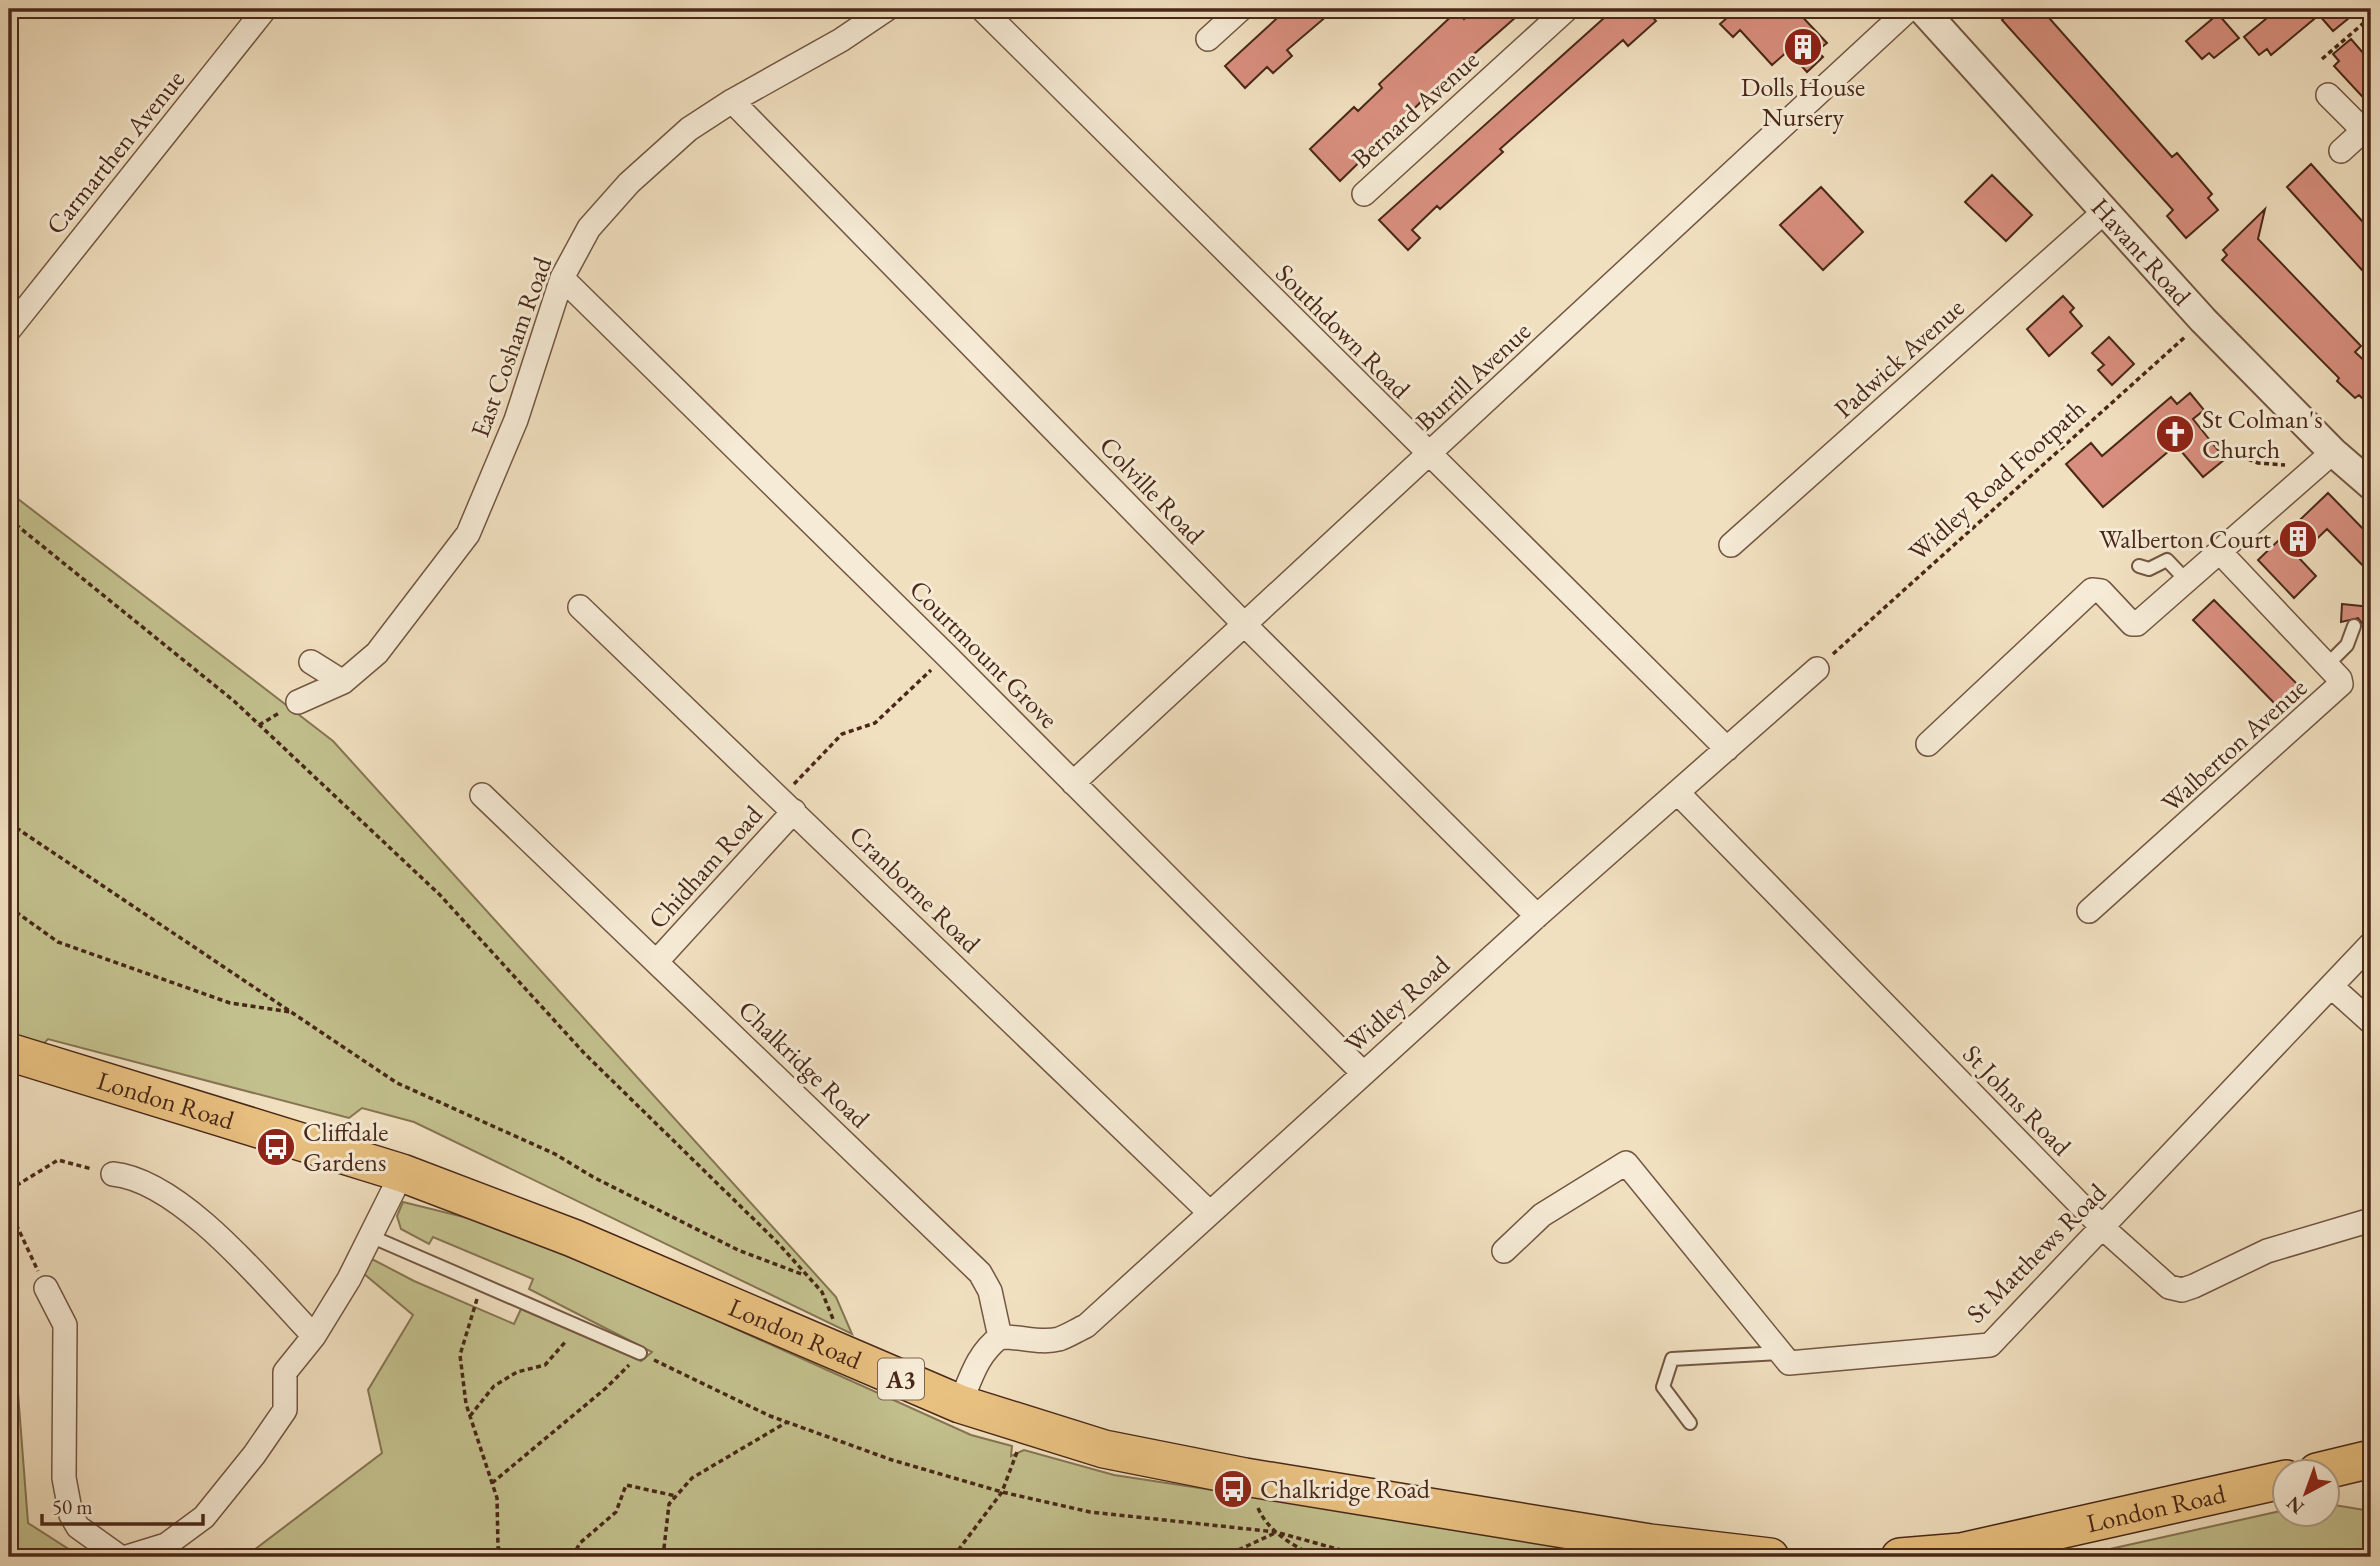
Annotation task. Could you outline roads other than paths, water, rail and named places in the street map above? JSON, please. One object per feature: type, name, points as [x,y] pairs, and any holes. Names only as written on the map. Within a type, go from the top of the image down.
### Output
[{"type":"main road","name":"London Road","points":[[9,1052],[402,1173],[573,1238],[960,1404],[1026,1427],[1104,1449],[1245,1478],[1650,1543],[1770,1557]]},
{"type":"main road","points":[[2342,1466],[2371,1459]]},
{"type":"main road","name":"London Road","points":[[1900,1557],[1961,1552],[2272,1482]]},
{"type":"street","name":"Carmarthen Avenue","points":[[9,330],[265,9]]},
{"type":"street","name":"East Cosham Road","points":[[298,702],[343,682],[377,653],[468,534],[516,420],[562,278],[589,228],[629,183],[689,129],[732,101],[841,40],[887,9]]},
{"type":"street","name":"Southdown Road","points":[[982,9],[1428,455],[1727,749]]},
{"type":"street","points":[[1208,39],[1241,9]]},
{"type":"street","name":"Bernard Avenue","points":[[1364,194],[1567,9]]},
{"type":"street","name":"Burrill Avenue","points":[[1073,783],[1909,9]]},
{"type":"street","name":"Havant Road","points":[[1922,9],[2326,458],[2371,485]]},
{"type":"street","points":[[2328,95],[2368,134],[2341,150]]},
{"type":"street","name":"Colville Road","points":[[732,101],[1245,625],[1536,916]]},
{"type":"street","name":"Padwick Avenue","points":[[1731,545],[2104,212]]},
{"type":"street","name":"Courtmount Grove","points":[[562,278],[946,655],[1363,1073]]},
{"type":"street","points":[[1928,744],[2092,590],[2101,591],[2132,624],[2137,624],[2326,458]]},
{"type":"street","name":"Walberton Avenue","points":[[2089,911],[2339,689],[2340,679],[2328,665],[2219,551]]},
{"type":"street","name":"Cranborne Road","points":[[580,607],[1209,1212]]},
{"type":"street","points":[[311,662],[343,682]]},
{"type":"street","name":"Widley Road","points":[[1000,1337],[1016,1336],[1038,1341],[1058,1339],[1086,1326],[1536,916],[1817,669]]},
{"type":"street","name":"St Johns Road","points":[[1678,793],[2156,1279],[2182,1290],[2267,1251],[2371,1220]]},
{"type":"street","name":"Chalkridge Road","points":[[482,795],[980,1273],[990,1292],[1000,1337]]},
{"type":"street","name":"Chidham Road","points":[[657,961],[787,805]]},
{"type":"street","name":"St Matthews Road","points":[[1781,1353],[1789,1363],[1990,1345],[2371,944]]},
{"type":"street","points":[[2332,987],[2371,1022]]},
{"type":"street","points":[[1504,1251],[1542,1215],[1626,1163],[1781,1353]]},
{"type":"street","points":[[127,1557],[166,1545],[204,1517],[254,1455],[285,1410],[285,1372],[314,1336],[349,1279],[402,1173]]},
{"type":"street","points":[[113,1174],[137,1181],[181,1204],[207,1223],[314,1336]]},
{"type":"street","points":[[46,1288],[65,1325],[64,1478],[67,1502],[78,1527],[120,1557]]},
{"type":"street","points":[[960,1404],[978,1360],[987,1347],[1000,1337]]},
{"type":"lane","points":[[2139,566],[2149,569],[2167,560],[2186,580]]},
{"type":"lane","points":[[2328,665],[2347,645],[2354,626]]},
{"type":"lane","points":[[370,1236],[640,1353]]},
{"type":"lane","points":[[1690,1423],[1663,1387],[1672,1359],[1781,1353]]},
{"type":"place","name":"Dolls House Nursery","points":[[1803,47]]},
{"type":"place","name":"St Colman's Church","points":[[2175,434]]},
{"type":"place","name":"Walberton Court","points":[[2298,539]]},
{"type":"place","name":"Cliffdale Gardens","points":[[276,1147]]},
{"type":"place","name":"Chalkridge Road","points":[[1233,1489]]}]
